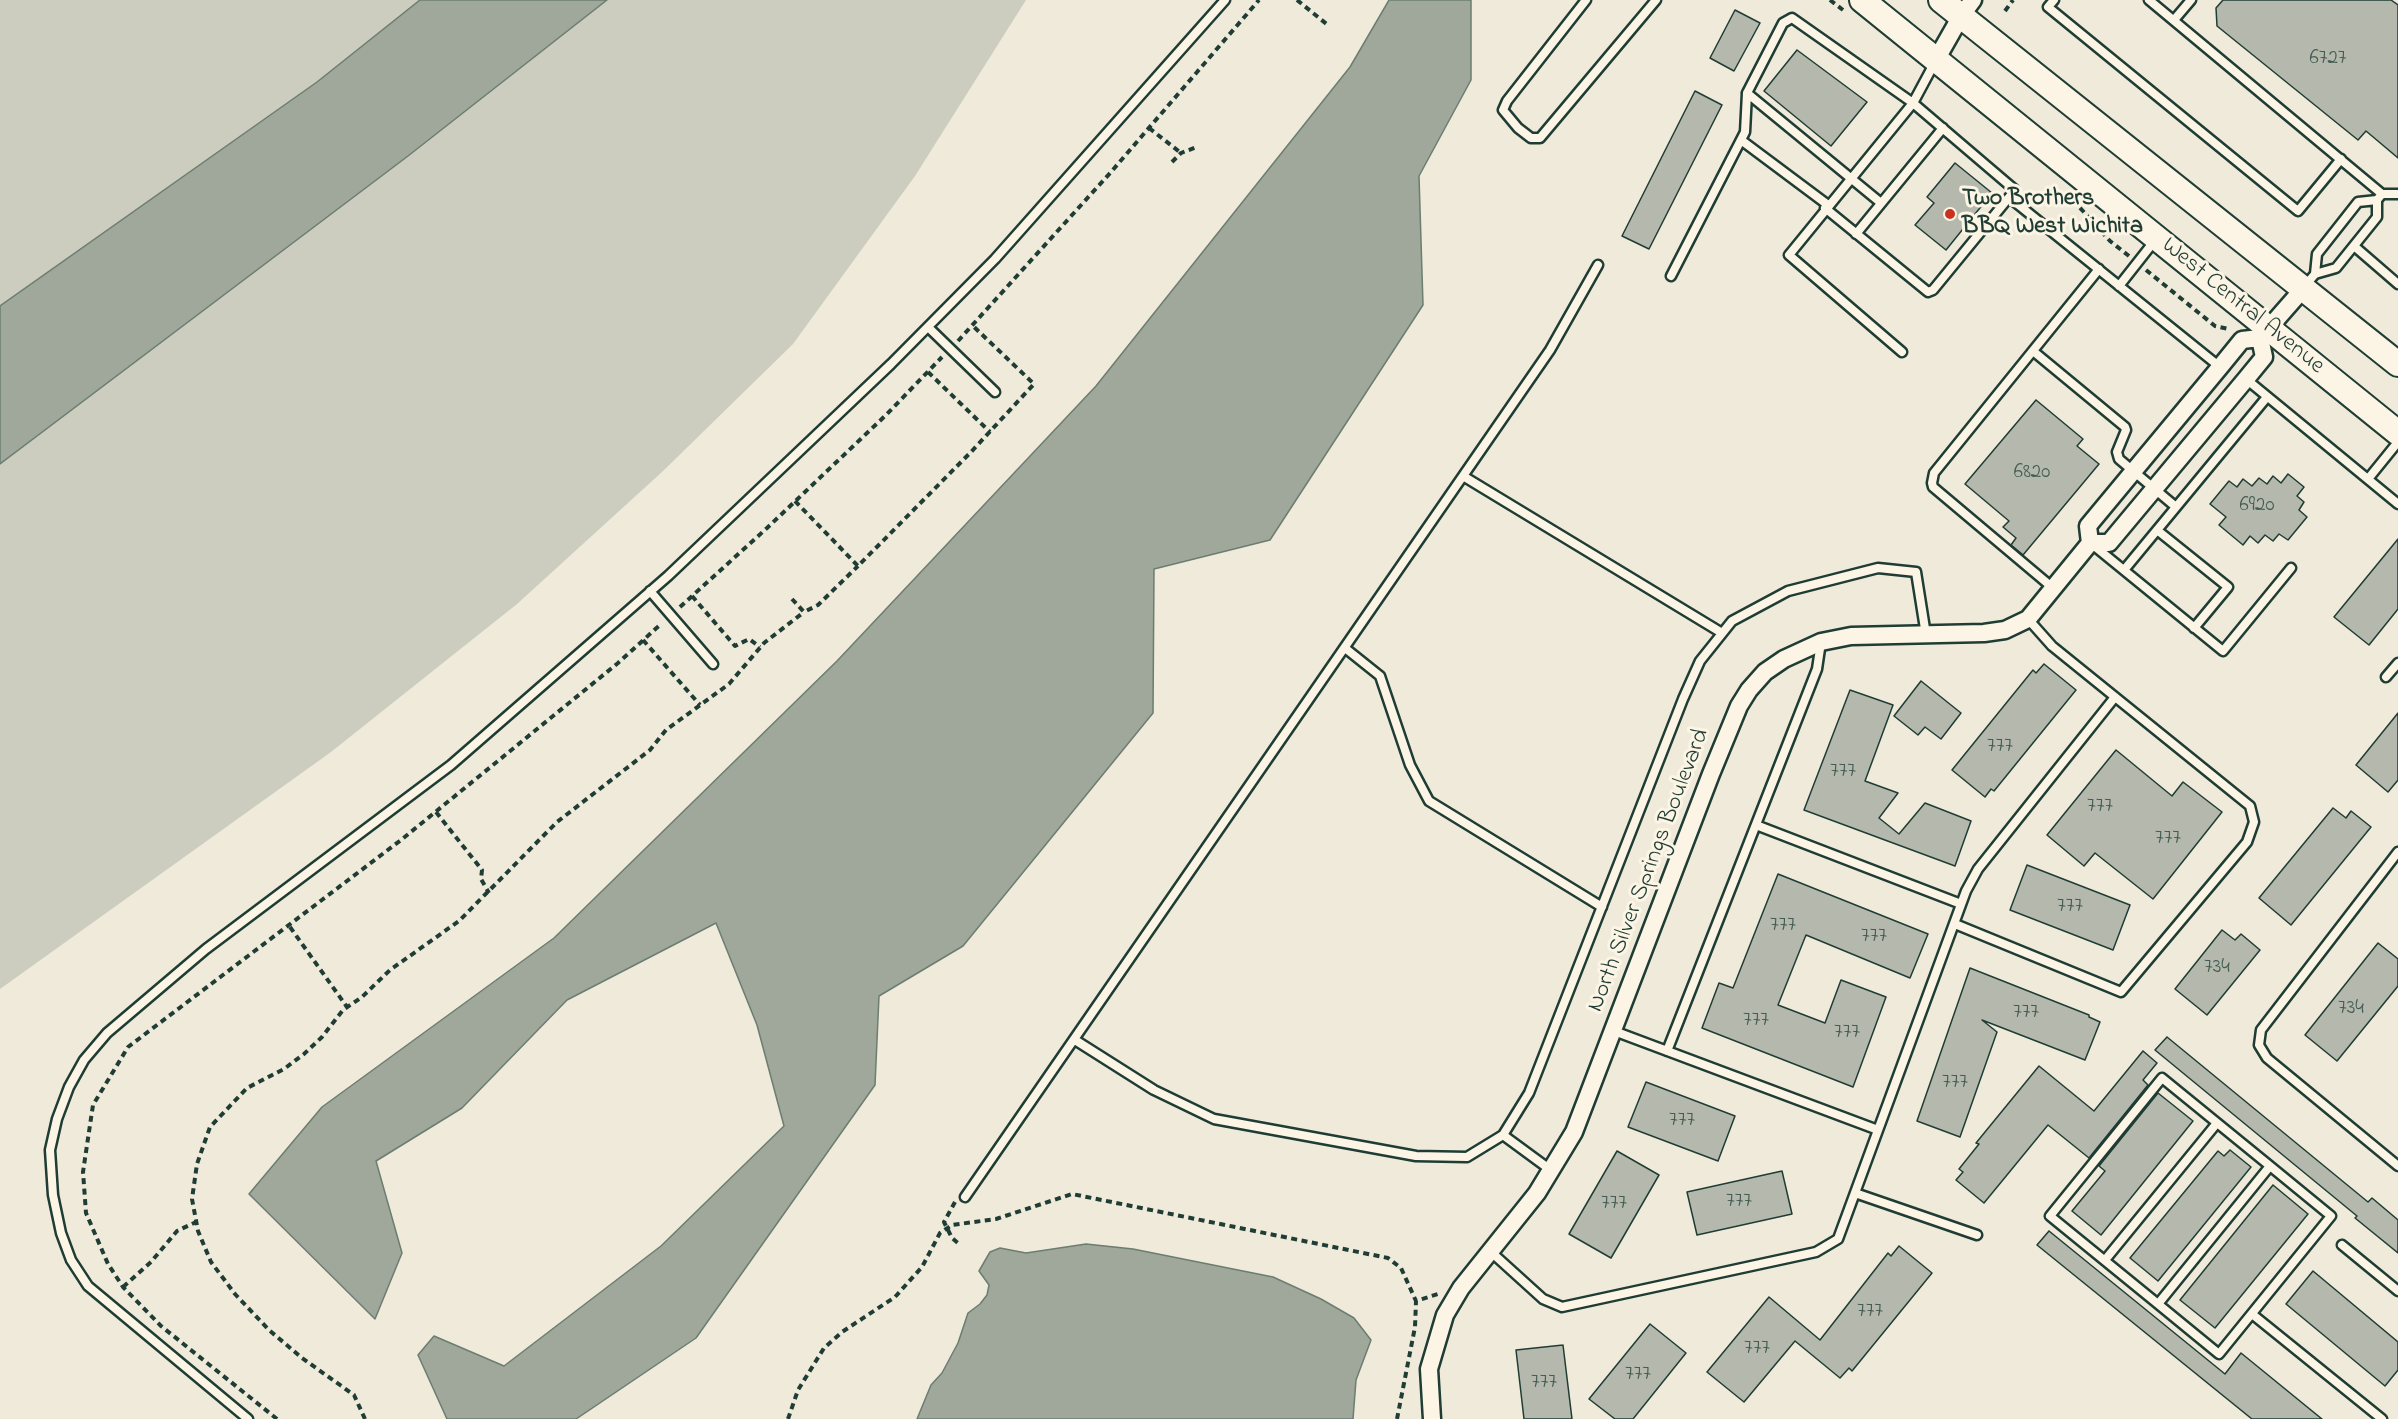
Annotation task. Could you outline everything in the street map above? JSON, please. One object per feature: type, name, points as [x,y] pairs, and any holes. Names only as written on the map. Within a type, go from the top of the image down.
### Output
[{"type":"main road","name":"West Central Avenue","points":[[1862,0],[2157,238],[2264,333],[2398,433]]},
{"type":"main road","points":[[1941,0],[1967,8],[2309,281],[2398,364]]},
{"type":"street","points":[[1936,60],[1967,8]]},
{"type":"street","name":"North Silver Springs Boulevard","points":[[1432,1419],[1428,1381],[1436,1340],[1445,1315],[1490,1251],[1552,1171],[1574,1132],[1739,706],[1765,672],[1784,659],[1821,642],[1851,636],[1984,633],[2005,630],[2028,619],[2090,543],[2088,526],[2242,340],[2264,333],[2309,281]]},
{"type":"street","points":[[2090,543],[2109,543],[2246,379],[2264,357],[2264,333]]},
{"type":"lane","points":[[248,1419],[88,1286],[71,1260],[61,1233],[53,1195],[50,1150],[57,1119],[69,1087],[84,1060],[107,1033],[206,949],[451,765],[650,591],[928,327],[994,259],[1225,0]]},
{"type":"lane","points":[[1586,0],[1507,101],[1503,110],[1518,128],[1531,138],[1540,138],[1656,0]]},
{"type":"lane","points":[[2054,0],[2048,7],[2298,211],[2341,159]]},
{"type":"lane","points":[[2149,0],[2341,159],[2379,197]]},
{"type":"lane","points":[[2174,21],[2191,0]]},
{"type":"lane","points":[[1671,276],[1745,132],[1747,93],[1783,23],[1792,18],[1912,103],[2015,190],[1933,290],[1928,292],[1741,140]]},
{"type":"lane","points":[[1902,352],[1789,255],[1912,103],[1936,60]]},
{"type":"lane","points":[[1747,93],[1881,203]]},
{"type":"lane","points":[[1856,234],[1943,128]]},
{"type":"lane","points":[[2309,281],[2317,254],[2358,202],[2398,195]]},
{"type":"lane","points":[[2309,281],[2336,268],[2377,217],[2379,197]]},
{"type":"lane","points":[[2010,198],[2220,367]]},
{"type":"lane","points":[[2119,285],[2157,238]]},
{"type":"lane","points":[[2354,246],[2398,284]]},
{"type":"lane","points":[[961,1198],[1076,1040],[1550,350],[1598,266]]},
{"type":"lane","points":[[2053,588],[1933,487],[1932,483],[1934,473],[2099,269]]},
{"type":"lane","points":[[928,327],[995,392]]},
{"type":"lane","points":[[2033,351],[2125,427],[2126,430],[2117,452],[2119,459],[2176,507]]},
{"type":"lane","points":[[2246,379],[2398,504]]},
{"type":"lane","points":[[2124,570],[2267,397]]},
{"type":"lane","points":[[2368,479],[2398,442]]},
{"type":"lane","points":[[1463,476],[1722,633]]},
{"type":"lane","points":[[2157,530],[2228,587],[2194,628]]},
{"type":"lane","points":[[2090,543],[2223,651],[2291,568]]},
{"type":"lane","points":[[1076,1040],[1154,1090],[1214,1119],[1416,1156],[1467,1157],[1503,1135],[1529,1093],[1687,690],[1700,661],[1732,621],[1788,591],[1878,568],[1916,572],[1926,634]]},
{"type":"lane","points":[[650,591],[713,664]]},
{"type":"lane","points":[[1955,924],[2121,992],[2247,842],[2254,822],[2250,806],[2052,646],[2028,619]]},
{"type":"lane","points":[[1667,1051],[1817,669],[1821,642]]},
{"type":"lane","points":[[1345,648],[1380,676],[1410,765],[1429,801],[1602,907]]},
{"type":"lane","points":[[2386,677],[2398,663]]},
{"type":"lane","points":[[1490,1251],[1543,1299],[1562,1307],[1816,1252],[1838,1239],[1961,904],[1977,869],[2115,697]]},
{"type":"lane","points":[[1756,825],[1961,904]]},
{"type":"lane","points":[[2398,852],[2261,1030],[2259,1045],[2267,1058],[2398,1166]]},
{"type":"lane","points":[[1614,1031],[1878,1130]]},
{"type":"lane","points":[[2162,1078],[2270,1166],[2331,1216],[2219,1353],[2050,1216],[2162,1078]]},
{"type":"lane","points":[[2105,1260],[2217,1123]]},
{"type":"lane","points":[[1503,1135],[1552,1171]]},
{"type":"lane","points":[[2158,1304],[2270,1166]]},
{"type":"lane","points":[[1855,1193],[1977,1234]]},
{"type":"lane","points":[[2342,1245],[2398,1291]]},
{"type":"lane","points":[[2252,1314],[2382,1419]]},
{"type":"path","points":[[277,1419],[161,1326],[123,1287],[108,1264],[86,1213],[83,1173],[93,1105],[128,1047],[202,989],[290,927],[436,812],[643,640],[795,501],[973,326],[1259,0]]},
{"type":"path","points":[[1297,0],[1329,26]]},
{"type":"path","points":[[2005,10],[2013,0]]},
{"type":"path","points":[[1149,128],[1181,153]]},
{"type":"path","points":[[1172,162],[1181,153],[1197,147]]},
{"type":"path","points":[[365,1419],[354,1395],[302,1358],[235,1294],[211,1262],[196,1222],[192,1199],[197,1164],[210,1127],[247,1088],[284,1069],[304,1054],[347,1007],[414,952],[459,921],[557,822],[634,764],[650,750],[666,730],[729,684],[760,647],[804,612],[818,605],[990,432],[1034,384],[973,326]]},
{"type":"path","points":[[928,372],[990,432]]},
{"type":"path","points":[[795,501],[858,566]]},
{"type":"path","points":[[692,596],[735,645],[749,639],[760,647]]},
{"type":"path","points":[[792,599],[804,612]]},
{"type":"path","points":[[643,640],[700,705]]},
{"type":"path","points":[[436,812],[482,870],[483,885],[489,893]]},
{"type":"path","points":[[290,927],[347,1007]]},
{"type":"path","points":[[788,1419],[798,1390],[824,1348],[842,1332],[895,1297],[922,1268],[929,1250],[947,1228],[964,1222],[975,1223],[1014,1214],[1072,1194],[1097,1197],[1388,1258],[1401,1268],[1416,1301],[1415,1327],[1397,1419]]},
{"type":"path","points":[[959,1244],[944,1222],[961,1198]]},
{"type":"path","points":[[123,1287],[151,1262],[177,1231],[196,1222]]},
{"type":"path","points":[[1416,1301],[1441,1293]]},
{"type":"shaded area","points":[[0,0],[1026,0],[915,176],[793,344],[662,472],[517,604],[331,752],[0,989]]},
{"type":"shaded area","points":[[420,0],[607,0],[408,156],[0,464],[0,306],[317,82]]},
{"type":"shaded area","points":[[1389,0],[1471,0],[1471,80],[1419,176],[1423,305],[1270,540],[1154,569],[1153,713],[963,946],[879,996],[875,1085],[696,1338],[576,1419],[447,1419],[418,1355],[434,1336],[504,1366],[661,1246],[784,1126],[757,1025],[716,923],[567,1000],[462,1108],[376,1161],[402,1253],[375,1319],[249,1194],[322,1107],[554,938],[837,661],[1096,386],[1350,67]]},
{"type":"shaded area","points":[[1086,1244],[1133,1249],[1273,1277],[1321,1299],[1354,1318],[1371,1340],[1356,1380],[1353,1419],[917,1419],[931,1385],[942,1373],[958,1343],[968,1313],[987,1295],[989,1285],[979,1271],[990,1252],[1000,1248],[1026,1253]]},
{"type":"building","points":[[2223,0],[2391,0],[2398,5],[2398,158],[2366,131],[2358,140],[2217,26],[2216,8]]},
{"type":"building","points":[[1735,10],[1760,23],[1734,71],[1710,58]]},
{"type":"building","points":[[1797,50],[1867,102],[1831,146],[1764,91]]},
{"type":"building","points":[[1695,91],[1722,105],[1649,249],[1622,236]]},
{"type":"building","name":"Two Brothers BBQ West Wichita","points":[[1955,163],[1992,193],[1946,250],[1915,225],[1934,203],[1927,197]]},
{"type":"building","points":[[2036,400],[2083,439],[2077,446],[2099,464],[2023,555],[2011,545],[2016,538],[2003,527],[2009,521],[1965,484]]},
{"type":"building","points":[[2288,474],[2304,487],[2297,496],[2304,502],[2299,510],[2307,517],[2288,540],[2279,534],[2273,541],[2265,535],[2258,543],[2250,536],[2243,545],[2219,525],[2226,517],[2210,504],[2229,481],[2237,487],[2243,479],[2252,486],[2259,478],[2267,484],[2273,476],[2281,483]]},
{"type":"building","points":[[2398,539],[2398,609],[2369,645],[2334,617]]},
{"type":"building","points":[[2044,664],[2076,690],[1994,791],[1991,789],[1985,797],[1952,770],[2033,670],[2036,673]]},
{"type":"building","points":[[1921,681],[1961,713],[1941,739],[1925,727],[1918,735],[1894,716]]},
{"type":"building","points":[[1850,690],[1893,705],[1865,781],[1898,793],[1879,818],[1899,834],[1925,803],[1971,821],[1955,866],[1804,810]]},
{"type":"building","points":[[2398,713],[2398,780],[2388,792],[2356,765]]},
{"type":"building","points":[[2116,750],[2172,796],[2183,782],[2222,812],[2153,899],[2095,853],[2084,866],[2047,835]]},
{"type":"building","points":[[2333,808],[2346,818],[2351,811],[2371,827],[2291,925],[2259,898]]},
{"type":"building","points":[[2027,865],[2130,905],[2113,950],[2010,910]]},
{"type":"building","points":[[1778,874],[1928,934],[1910,978],[1806,935],[1778,1005],[1825,1023],[1841,980],[1886,997],[1853,1087],[1702,1028],[1719,983],[1733,988]]},
{"type":"building","points":[[2222,930],[2235,940],[2241,934],[2260,950],[2207,1015],[2175,989]]},
{"type":"building","points":[[2378,943],[2398,959],[2398,986],[2337,1061],[2305,1035]]},
{"type":"building","points":[[1970,968],[2089,1015],[2100,1022],[2085,1060],[1982,1020],[1997,1032],[1960,1137],[1917,1121]]},
{"type":"building","points":[[2167,1037],[2368,1202],[2372,1198],[2398,1220],[2398,1253],[2355,1218],[2357,1216],[2155,1050]]},
{"type":"building","points":[[2143,1051],[2157,1063],[2143,1080],[2148,1085],[2089,1158],[2048,1125],[1984,1203],[1956,1180],[1963,1172],[1959,1169],[1979,1144],[1976,1143],[2039,1066],[2094,1111]]},
{"type":"building","points":[[1646,1082],[1735,1116],[1718,1161],[1628,1127]]},
{"type":"building","points":[[2158,1093],[2193,1121],[2101,1235],[2072,1211],[2105,1171],[2099,1166]]},
{"type":"building","points":[[2230,1150],[2251,1167],[2158,1281],[2130,1258],[2218,1151],[2224,1156]]},
{"type":"building","points":[[1617,1151],[1659,1175],[1611,1258],[1569,1234]]},
{"type":"building","points":[[1782,1171],[1792,1214],[1697,1235],[1687,1192]]},
{"type":"building","points":[[2273,1185],[2308,1214],[2215,1328],[2180,1300]]},
{"type":"building","points":[[2049,1231],[2225,1374],[2241,1353],[2322,1419],[2252,1419],[2037,1245]]},
{"type":"building","points":[[1899,1246],[1932,1273],[1852,1371],[1849,1368],[1840,1378],[1795,1341],[1744,1402],[1707,1372],[1769,1297],[1820,1340],[1888,1253],[1891,1256]]},
{"type":"building","points":[[2313,1271],[2398,1342],[2398,1370],[2385,1386],[2286,1304]]},
{"type":"building","points":[[1650,1324],[1686,1353],[1633,1419],[1615,1419],[1589,1399]]},
{"type":"building","points":[[1563,1345],[1572,1419],[1524,1419],[1516,1350]]},
{"type":"place","name":"Two Brothers BBQ West Wichita","points":[[1950,214]]}]
